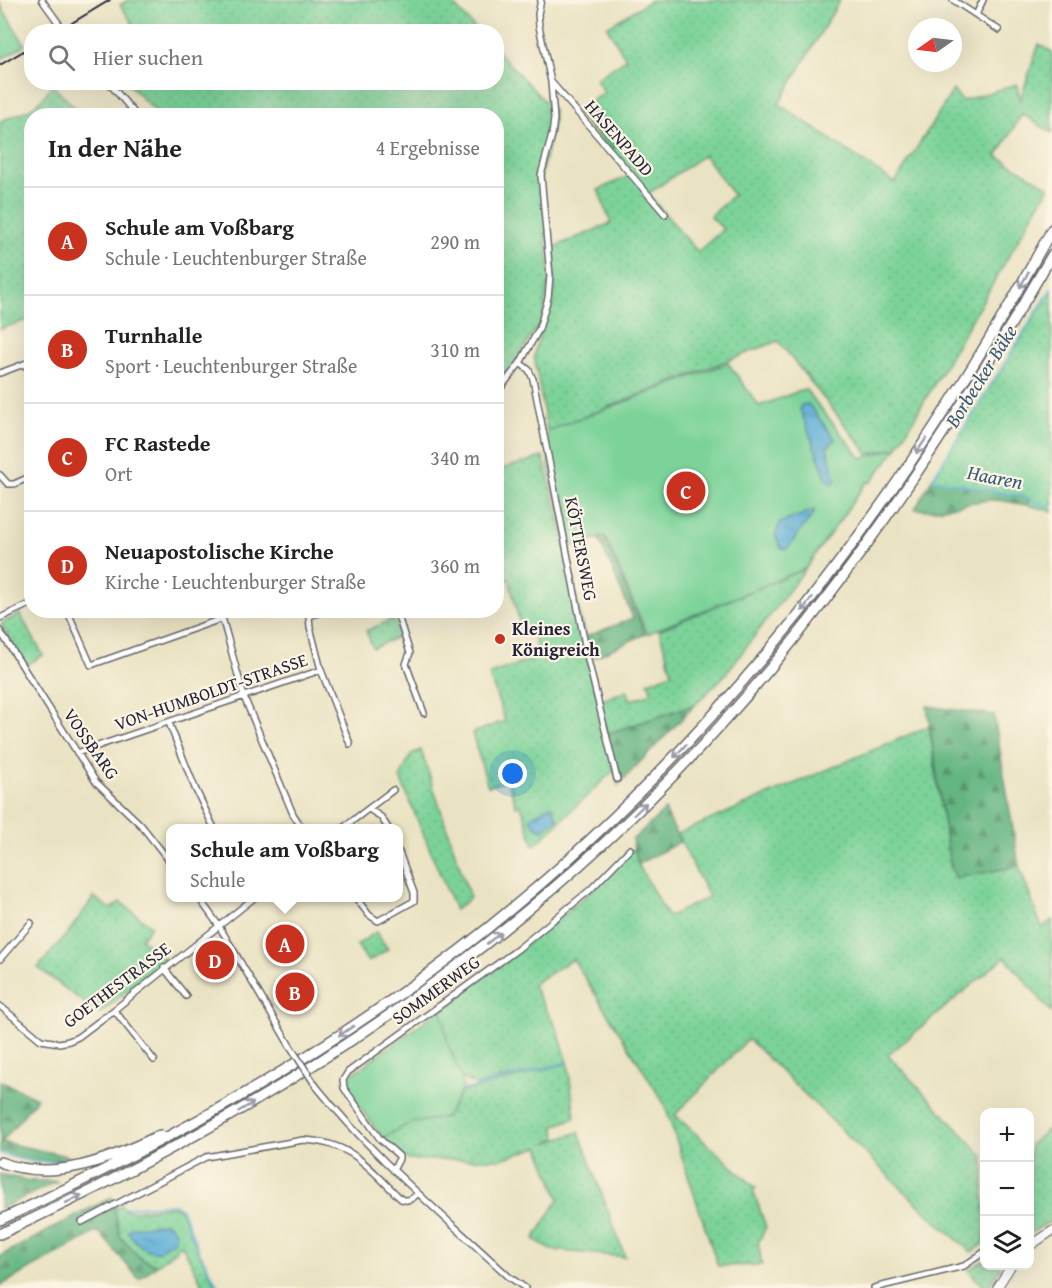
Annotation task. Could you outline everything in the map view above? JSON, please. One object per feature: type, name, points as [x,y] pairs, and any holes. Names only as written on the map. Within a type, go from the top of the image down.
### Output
[{"type":"highway","points":[[0,1220],[99,1173],[221,1108],[319,1049],[394,998],[501,917],[610,820],[661,771],[716,712],[803,609],[894,487],[974,363],[1052,229]]},
{"type":"highway","points":[[0,1234],[154,1158],[236,1114],[326,1059],[471,957],[597,850],[671,778],[725,721],[826,599],[873,537],[948,429],[1052,255]]},
{"type":"highway","points":[[0,1162],[27,1169],[50,1170],[87,1165],[132,1148],[206,1109],[221,1108]]},
{"type":"street","points":[[42,0],[59,24]]},
{"type":"street","points":[[953,0],[999,30]]},
{"type":"street","points":[[976,15],[983,0]]},
{"type":"street","points":[[504,384],[520,363],[539,329],[548,298],[550,276],[541,176],[554,120],[551,82],[539,26],[538,14],[543,1]]},
{"type":"street","name":"HASENPADD","points":[[551,82],[665,214]]},
{"type":"street","points":[[115,90],[130,108]]},
{"type":"street","name":"KÖTTERSWEG","points":[[520,363],[529,370],[533,380],[588,660],[617,779]]},
{"type":"street","points":[[0,373],[24,364]]},
{"type":"street","points":[[0,475],[8,484],[24,480]]},
{"type":"street","points":[[0,618],[24,607]]},
{"type":"street","points":[[70,618],[91,665],[221,619],[244,697],[293,814],[299,824]]},
{"type":"street","points":[[309,618],[321,670],[350,744]]},
{"type":"street","points":[[399,618],[410,653],[406,664],[424,713]]},
{"type":"street","name":"VOSSBARG","points":[[0,631],[96,782],[141,825],[166,857]]},
{"type":"street","name":"VON-HUMBOLDT-STRASSE","points":[[77,753],[321,670]]},
{"type":"street","points":[[169,723],[212,824]]},
{"type":"street","points":[[348,824],[393,790]]},
{"type":"street","points":[[369,809],[381,817],[385,824]]},
{"type":"street","name":"SOMMERWEG","points":[[393,1170],[399,1156],[380,1139],[344,1088],[343,1080],[348,1072],[518,950],[590,890],[630,849]]},
{"type":"street","points":[[360,902],[369,915],[378,921],[414,902],[414,893],[403,863]]},
{"type":"street","points":[[202,902],[316,1086],[364,1142],[508,1276],[525,1288]]},
{"type":"street","name":"GOETHESTRASSE","points":[[0,1006],[33,1036],[41,1040],[59,1043],[78,1036],[114,1010],[248,902]]},
{"type":"street","points":[[0,959],[31,923]]},
{"type":"street","points":[[164,968],[186,996]]},
{"type":"street","points":[[114,1010],[154,1060]]},
{"type":"street","points":[[82,1222],[206,1157],[303,1140],[319,1141],[351,1152],[401,1199],[410,1199],[418,1193]]},
{"type":"street","points":[[1034,1243],[1052,1231]]},
{"type":"street","points":[[874,1288],[964,1266],[980,1255]]},
{"type":"street","points":[[997,1288],[1008,1270]]},
{"type":"green space","points":[[128,0],[449,0],[471,24],[133,24],[120,5]]},
{"type":"green space","points":[[651,0],[840,0],[779,104],[895,183],[953,90],[962,101],[1017,84],[1020,100],[1039,44],[1052,52],[1052,133],[1022,114],[997,156],[1049,187],[897,448],[868,454],[778,341],[547,431],[534,356],[555,293],[552,248],[611,223],[598,190],[631,175],[610,150],[622,142],[588,103],[604,93],[596,79],[626,59],[607,27]],"holes":[[[704,155],[733,195],[710,216],[723,229],[698,252],[648,194]]]},
{"type":"green space","points":[[0,4],[24,46],[0,60]]},
{"type":"green space","points":[[504,58],[553,110],[554,119],[541,176],[550,276],[542,321],[513,368],[504,375],[504,108],[152,108],[134,90],[504,90]]},
{"type":"green space","points":[[49,90],[57,90],[76,108],[32,108]]},
{"type":"green space","points":[[588,103],[622,142],[610,150],[576,112]]},
{"type":"green space","points":[[24,112],[24,321],[0,329],[0,121]]},
{"type":"green space","points":[[1052,289],[1052,511],[1027,505],[1030,498],[932,479]]},
{"type":"green space","points":[[728,363],[759,406],[805,389],[861,458],[897,448],[871,482],[866,483],[806,568],[647,634],[605,536],[568,548],[549,465],[547,431]]},
{"type":"green space","points":[[543,457],[567,553],[598,702],[627,690],[631,700],[652,693],[648,682],[672,673],[659,630],[806,568],[725,675],[696,704],[606,734],[614,770],[534,846],[521,805],[516,806],[508,781],[488,786],[472,733],[505,721],[489,674],[537,658],[534,630],[522,633],[509,579],[504,581],[504,468]]},
{"type":"green space","points":[[932,479],[1030,498],[1027,505],[994,500],[945,508],[915,509]]},
{"type":"green space","points":[[604,537],[645,634],[588,660],[583,638],[633,618],[599,539]]},
{"type":"green space","points":[[20,614],[43,655],[26,666],[1,625]]},
{"type":"green space","points":[[393,619],[400,636],[373,648],[366,631]]},
{"type":"green space","points":[[696,704],[618,785],[606,734]]},
{"type":"green space","points":[[927,706],[994,715],[1019,866],[956,878],[951,868],[947,847]]},
{"type":"green space","points":[[929,726],[947,847],[951,868],[956,878],[1019,866],[1042,928],[1052,920],[1052,1013],[1005,957],[888,1055],[980,1153],[980,1246],[971,1252],[929,1215],[748,1039],[675,1115],[756,1188],[753,1190],[766,1227],[758,1243],[762,1265],[718,1266],[664,1103],[573,959],[537,981],[533,986],[557,1029],[568,1062],[477,1085],[462,1079],[448,1044],[441,1009],[518,951],[591,891],[634,848],[638,864],[668,917],[709,897],[677,834]]},
{"type":"green space","points":[[421,750],[470,898],[455,910],[400,778],[411,754]]},
{"type":"green space","points":[[665,810],[680,842],[638,864],[632,840]]},
{"type":"green space","points":[[94,897],[111,909],[120,902],[151,926],[141,939],[165,959],[99,1014],[38,968]]},
{"type":"green space","points":[[376,932],[388,949],[368,962],[357,945]]},
{"type":"green space","points":[[441,1009],[448,1044],[462,1079],[463,1089],[446,1117],[410,1123],[382,1138],[347,1089],[347,1078]]},
{"type":"green space","points":[[568,1063],[575,1118],[554,1126],[557,1138],[547,1143],[579,1132],[625,1257],[551,1250],[534,1239],[559,1199],[539,1147],[501,1159],[409,1160],[388,1146],[382,1138],[410,1123],[446,1117],[460,1093]]},
{"type":"green space","points":[[0,1081],[37,1098],[2,1142],[68,1156],[52,1162],[43,1162],[0,1153]]},
{"type":"green space","points":[[1052,1126],[1052,1220],[1034,1231],[1034,1162],[1034,1141]]},
{"type":"green space","points":[[0,1174],[29,1181],[58,1181],[0,1209]]},
{"type":"green space","points":[[112,1197],[120,1237],[140,1258],[157,1265],[139,1279],[98,1231],[0,1286],[0,1256]]},
{"type":"green space","points":[[121,1205],[124,1210],[135,1211],[173,1206],[181,1210],[198,1251],[218,1288],[204,1288],[182,1245],[157,1265],[140,1258],[120,1237],[115,1208]]},
{"type":"green space","points":[[980,1262],[980,1270],[999,1270],[987,1288],[984,1288],[968,1270]]},
{"type":"water","points":[[808,404],[835,439],[827,448],[836,480],[832,484],[827,480],[800,409],[801,405]]},
{"type":"water","points":[[814,510],[787,549],[781,548],[775,535],[780,523]]},
{"type":"water","points":[[550,806],[558,819],[545,829],[540,829],[530,818]]},
{"type":"water","points":[[169,1224],[175,1232],[175,1239],[158,1251],[140,1246],[128,1231],[131,1228]]},
{"type":"waterway","name":"Borbecker Bäke","points":[[1052,288],[932,479],[1030,498],[1037,503],[1052,507]]},
{"type":"waterway","points":[[460,1091],[565,1063]]},
{"type":"waterway","points":[[0,1153],[25,1160],[46,1162],[93,1156]]},
{"type":"waterway","points":[[124,1208],[174,1204],[182,1209],[199,1251],[219,1288]]},
{"type":"railway","points":[[70,24],[110,0]]},
{"type":"railway","points":[[0,65],[24,51]]},
{"type":"place","name":"FC Rastede","points":[[686,491]]},
{"type":"place","name":"Kleines Königreich","points":[[500,639]]},
{"type":"place","name":"Schule am Voßbarg","points":[[285,944]]},
{"type":"place","name":"Neuapostolische Kirche","points":[[215,960]]},
{"type":"place","name":"Turnhalle","points":[[295,992]]},
{"type":"water label","name":"Haaren","points":[[995,477]]}]
